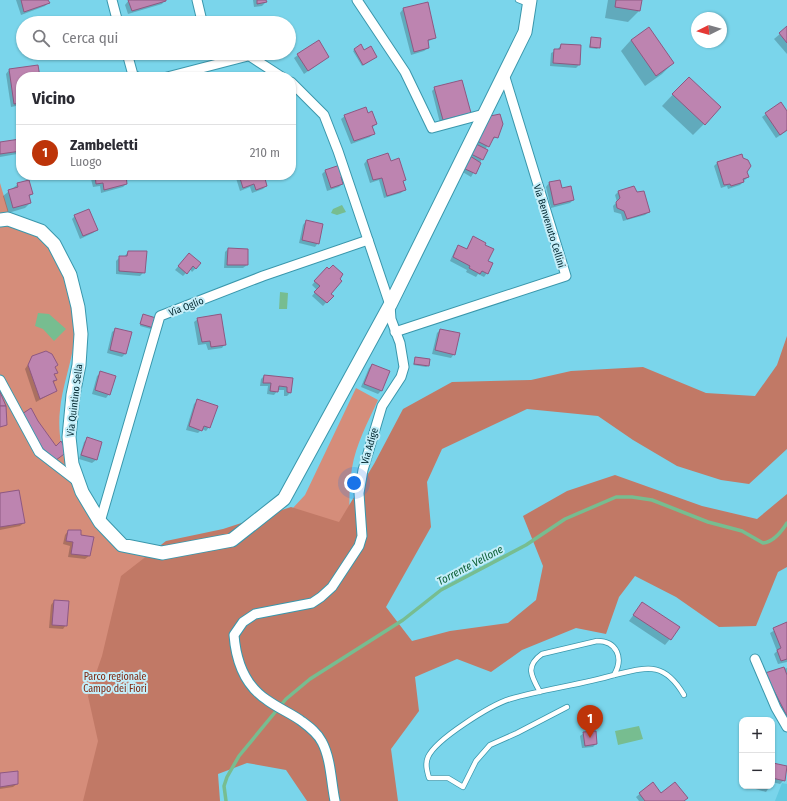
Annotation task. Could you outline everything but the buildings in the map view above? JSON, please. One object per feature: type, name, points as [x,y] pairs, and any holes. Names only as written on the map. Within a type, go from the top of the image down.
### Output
[{"type":"street","points":[[112,0],[116,16]]},
{"type":"street","points":[[197,0],[201,16]]},
{"type":"street","points":[[357,0],[405,72],[432,128],[484,114]]},
{"type":"street","points":[[390,306],[525,32],[526,1]]},
{"type":"street","points":[[129,60],[132,72]]},
{"type":"street","points":[[184,72],[225,60]]},
{"type":"street","points":[[255,60],[274,72]]},
{"type":"street","name":"Via Benvenuto Cellini","points":[[396,332],[566,276],[504,74]]},
{"type":"street","name":"Via Adige","points":[[296,87],[324,115],[390,306],[391,319],[404,356],[402,377],[382,406],[365,462],[359,493],[362,536],[359,546],[332,587],[321,597],[312,603],[255,614],[243,622],[234,635],[235,655],[246,680],[266,700],[292,714],[313,730],[322,741],[327,757],[335,801]]},
{"type":"street","name":"Via Quintino Sella","points":[[0,220],[8,219],[41,231],[54,244],[70,275],[78,307],[81,334],[79,364],[73,395],[69,438],[72,464],[79,482],[100,522],[122,545],[162,553],[232,540],[284,499],[390,306]]},
{"type":"street","name":"Via Oglio","points":[[100,522],[160,316],[263,276],[368,240]]},
{"type":"street","points":[[0,380],[39,452],[79,482]]},
{"type":"street","points":[[755,659],[776,708],[787,728]]},
{"type":"lane","points":[[540,692],[531,675],[531,667],[536,658],[542,654],[573,645],[596,641],[606,641],[612,644],[617,651],[619,660],[618,668],[614,675]]},
{"type":"lane","points":[[567,707],[490,745],[476,762],[463,787],[448,778],[429,778],[426,769],[428,757],[442,739],[508,700],[646,669],[662,670],[672,676],[684,695]]},
{"type":"shaded area","points":[[342,205],[346,212],[337,215],[331,213],[333,209]]},
{"type":"shaded area","points":[[280,292],[288,293],[287,309],[279,309]]},
{"type":"shaded area","points":[[38,313],[49,314],[66,329],[54,341],[43,329],[35,326]]},
{"type":"shaded area","points":[[639,726],[643,739],[618,745],[615,731]]},
{"type":"shaded area","points":[[782,783],[787,784],[787,801],[775,801]]},
{"type":"green space","name":"Parco regionale Campo dei Fiori","points":[[0,183],[8,210],[10,225],[32,233],[45,244],[54,255],[61,269],[72,299],[75,329],[73,351],[60,410],[59,423],[62,448],[69,473],[78,496],[94,524],[113,545],[133,553],[279,523],[305,495],[356,388],[378,400],[356,450],[351,475],[349,503],[350,524],[217,760],[218,801],[0,801]]},
{"type":"green space","points":[[787,336],[787,449],[749,484],[721,480],[677,466],[633,440],[598,416],[527,409],[442,449],[427,482],[431,527],[386,607],[412,641],[450,631],[508,623],[536,600],[543,566],[523,516],[567,491],[615,475],[702,506],[757,519],[787,494],[787,567],[778,572],[756,626],[719,627],[676,597],[635,576],[619,597],[606,634],[576,628],[522,650],[491,672],[457,659],[415,677],[419,711],[391,749],[398,801],[307,801],[286,770],[247,763],[218,774],[220,801],[83,801],[98,741],[88,696],[102,656],[121,576],[166,541],[223,529],[291,507],[339,522],[374,464],[403,409],[452,382],[531,380],[571,371],[643,367],[706,393],[755,396],[777,365]]},
{"type":"waterway","name":"Torrente Vellone","points":[[226,801],[224,786],[227,777],[239,756],[286,699],[310,679],[403,620],[441,590],[526,545],[565,519],[616,497],[632,497],[652,500],[708,522],[742,531],[763,543],[774,538],[780,533],[787,523]]},
{"type":"place","name":"Zambeletti","points":[[590,738]]}]
